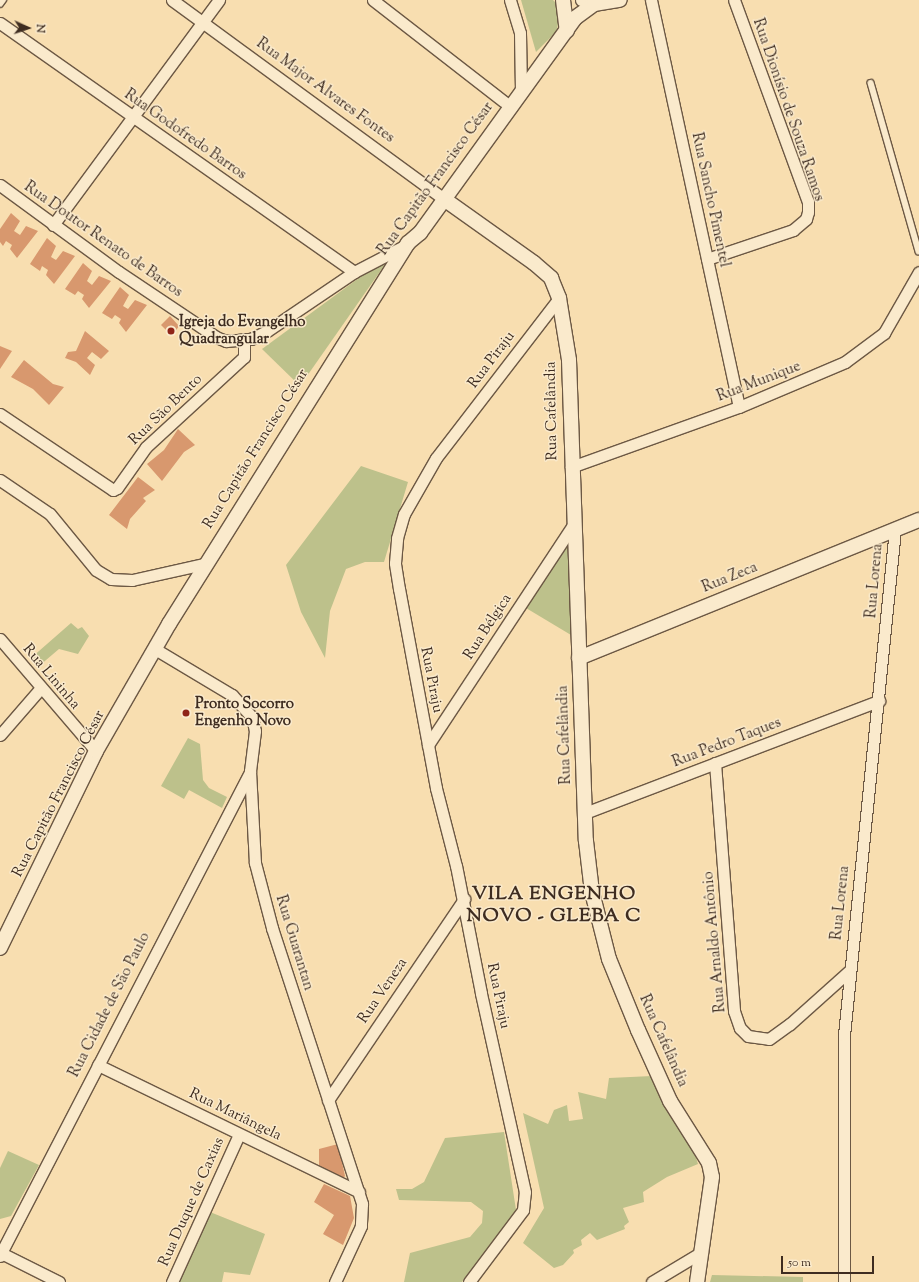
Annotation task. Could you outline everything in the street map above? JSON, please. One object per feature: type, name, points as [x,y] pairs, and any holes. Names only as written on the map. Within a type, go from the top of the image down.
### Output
[{"type":"street","name":"Rua Major Alvares Fontes","points":[[172,0],[457,209]]},
{"type":"street","points":[[53,225],[219,0]]},
{"type":"street","points":[[373,0],[510,107]]},
{"type":"street","points":[[510,0],[520,33],[521,92]]},
{"type":"street","points":[[562,0],[567,31]]},
{"type":"street","points":[[588,2],[620,0]]},
{"type":"street","name":"Rua Sancho Pimentel","points":[[651,0],[739,407]]},
{"type":"street","name":"Rua Dionísio de Souza Ramos","points":[[707,259],[793,230],[806,219],[808,212],[808,202],[734,0]]},
{"type":"street","name":"Rua Capitão Francisco César","points":[[0,947],[96,751],[204,564],[408,243],[420,233],[510,107],[588,2]]},
{"type":"street","name":"Rua Godofredo Barros","points":[[0,23],[354,272]]},
{"type":"street","name":"Rua Doutor Renato de Barros","points":[[3,190],[216,337],[244,340],[272,328],[354,272],[408,243]]},
{"type":"street","name":"Rua Cafelândia","points":[[457,209],[534,263],[550,278],[559,298],[569,360],[573,525],[585,813],[592,892],[609,959],[670,1101],[709,1163],[712,1177],[697,1282]]},
{"type":"street","name":"Rua Munique","points":[[571,467],[739,407],[838,366],[872,344],[894,319],[919,272]]},
{"type":"street","name":"Rua Piraju","points":[[470,1282],[519,1216],[525,1202],[524,1182],[464,899],[436,788],[399,589],[395,563],[397,538],[404,514],[436,458],[559,298]]},
{"type":"street","name":"Rua São Bento","points":[[0,414],[113,490],[146,446],[244,357],[244,340]]},
{"type":"street","points":[[0,480],[50,514],[96,570],[112,578],[132,580],[204,564]]},
{"type":"street","name":"Rua Zeca","points":[[579,658],[919,520]]},
{"type":"street","name":"Rua Bélgica","points":[[428,745],[573,525]]},
{"type":"street","name":"Rua Lorena","points":[[844,1282],[844,1035],[849,971],[879,701],[895,529]]},
{"type":"street","name":"Rua Lininha","points":[[0,639],[40,689],[96,751]]},
{"type":"street","name":"Rua Guarantan","points":[[155,649],[232,695],[243,705],[252,717],[255,731],[250,771],[255,863],[272,928],[359,1192],[363,1215],[361,1226],[335,1282]]},
{"type":"street","points":[[0,735],[40,689]]},
{"type":"street","name":"Rua Pedro Taques","points":[[585,813],[879,701]]},
{"type":"street","name":"Rua Arnaldo Antônio","points":[[715,763],[734,1011],[740,1028],[748,1036],[769,1038],[790,1024],[849,971]]},
{"type":"street","name":"Rua Cidade de São Paulo","points":[[0,1253],[250,771]]},
{"type":"street","name":"Rua Veneza","points":[[328,1100],[464,899]]},
{"type":"street","name":"Rua Mariângela","points":[[98,1065],[359,1192]]},
{"type":"street","name":"Rua Duque de Caxias","points":[[172,1282],[239,1134]]},
{"type":"street","points":[[652,1282],[702,1252]]},
{"type":"street","points":[[0,1253],[59,1282]]},
{"type":"lane","points":[[0,4],[3,0]]},
{"type":"lane","points":[[871,83],[919,251]]},
{"type":"green space","points":[[521,0],[553,0],[556,3],[559,21],[556,32],[536,52]]},
{"type":"green space","points":[[393,253],[300,386],[262,349]]},
{"type":"green space","points":[[361,466],[408,482],[384,562],[365,562],[346,569],[330,611],[325,658],[301,612],[286,565]]},
{"type":"green space","points":[[571,531],[576,638],[526,608]]},
{"type":"green space","points":[[71,623],[78,629],[82,627],[89,636],[78,654],[59,649],[39,666],[31,658]]},
{"type":"green space","points":[[188,738],[200,744],[203,780],[209,788],[227,797],[222,808],[189,790],[184,799],[161,786]]},
{"type":"green space","points":[[652,1076],[664,1106],[694,1151],[698,1164],[667,1177],[643,1192],[644,1202],[623,1208],[629,1222],[624,1226],[625,1229],[597,1240],[590,1233],[581,1240],[582,1245],[573,1250],[574,1253],[563,1265],[554,1268],[523,1243],[544,1208],[523,1113],[548,1124],[554,1110],[567,1105],[569,1121],[583,1119],[578,1092],[606,1099],[609,1078]]},
{"type":"green space","points":[[504,1132],[516,1210],[462,1282],[404,1282],[410,1253],[470,1237],[482,1223],[483,1211],[471,1202],[399,1200],[396,1189],[412,1189],[424,1182],[445,1138]]},
{"type":"green space","points":[[8,1151],[39,1165],[11,1216],[0,1219],[0,1168]]},
{"type":"green space","points":[[210,1212],[265,1234],[250,1275],[224,1272],[222,1282],[175,1282]]},
{"type":"green space","points":[[712,1275],[803,1277],[803,1282],[710,1282]]},
{"type":"building","points":[[11,213],[20,221],[14,231],[20,235],[26,226],[38,231],[17,258],[10,249],[12,245],[6,241],[3,246],[0,242],[0,229]]},
{"type":"building","points":[[47,238],[56,246],[51,257],[56,260],[63,251],[75,256],[54,284],[46,275],[48,270],[42,266],[40,271],[30,264]]},
{"type":"building","points":[[83,263],[92,271],[87,281],[92,285],[99,276],[111,281],[89,308],[82,299],[84,295],[78,291],[75,295],[65,289]]},
{"type":"building","points":[[120,287],[129,295],[123,306],[128,309],[135,300],[147,305],[126,332],[119,323],[121,319],[115,315],[112,319],[102,313]]},
{"type":"building","name":"Igreja do Evangelho Quadrangular","points":[[170,316],[179,326],[172,336],[161,325]]},
{"type":"building","points":[[85,331],[109,351],[101,359],[92,352],[87,358],[95,365],[90,375],[76,362],[65,358],[68,352],[76,351]]},
{"type":"building","points":[[0,346],[12,351],[0,369]]},
{"type":"building","points":[[24,360],[53,384],[64,387],[49,405],[33,389],[11,377]]},
{"type":"building","points":[[178,429],[195,445],[184,452],[162,481],[147,464],[164,450]]},
{"type":"building","points":[[138,477],[155,490],[143,498],[146,501],[130,519],[127,529],[109,515]]},
{"type":"building","points":[[338,1144],[345,1176],[342,1180],[319,1169],[319,1149]]},
{"type":"building","points":[[324,1184],[350,1196],[354,1218],[343,1245],[323,1234],[334,1215],[314,1202]]},
{"type":"place","name":"Igreja do Evangelho Quadrangular","points":[[171,331]]},
{"type":"place","name":"Pronto Socorro Engenho Novo","points":[[186,713]]},
{"type":"district","name":"VILA ENGENHO NOVO - GLEBA C","points":[[554,906]]}]
